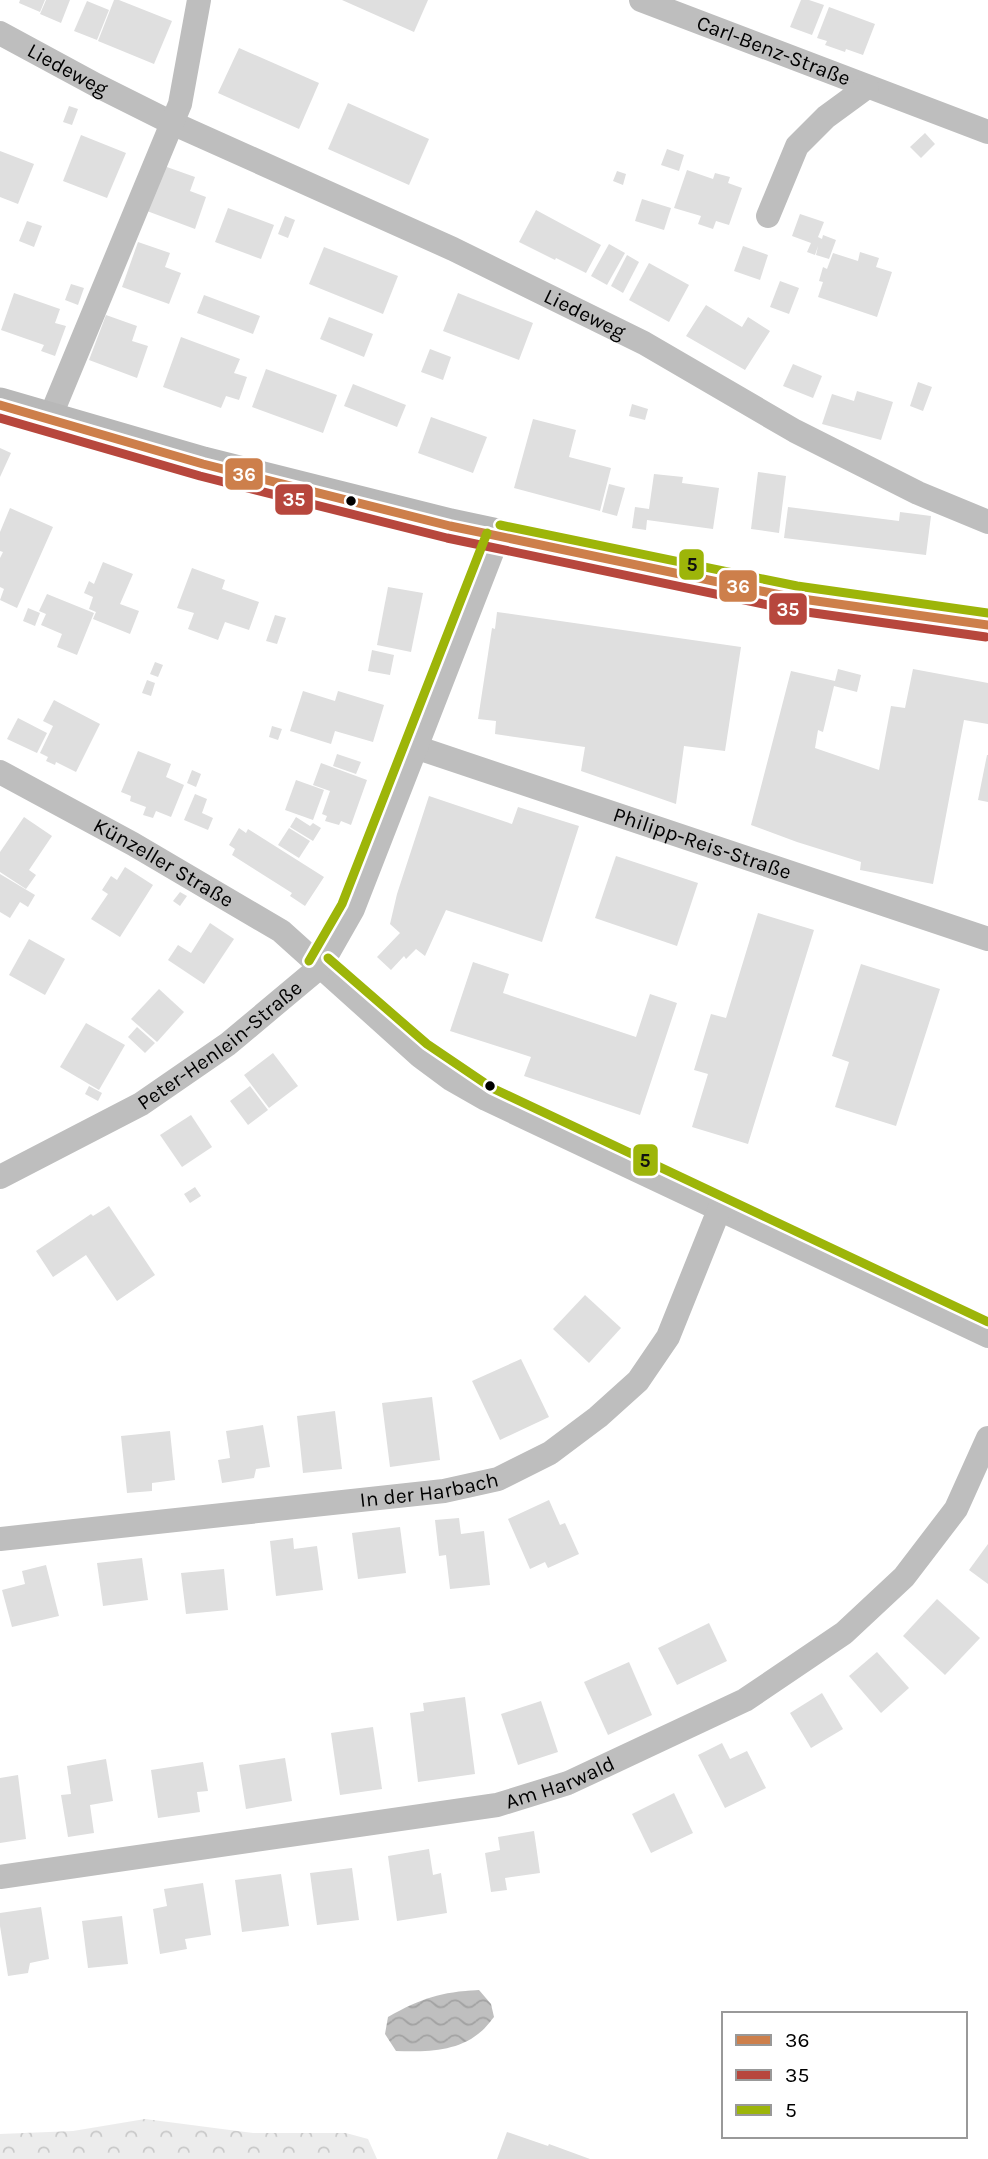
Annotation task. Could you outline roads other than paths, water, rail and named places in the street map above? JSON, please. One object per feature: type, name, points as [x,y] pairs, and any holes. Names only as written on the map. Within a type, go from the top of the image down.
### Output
[{"type":"main road","points":[[0,405],[213,467],[498,537],[795,598],[988,625]]},
{"type":"street","points":[[49,420],[180,104],[199,0]]},
{"type":"street","name":"Carl-Benz-Straße","points":[[641,0],[988,132]]},
{"type":"street","name":"Liedeweg","points":[[0,33],[172,123],[501,272],[644,342],[795,431],[918,493],[988,522]]},
{"type":"street","name":"Carl-Benz-Straße","points":[[768,216],[797,146],[826,117],[867,87]]},
{"type":"street","name":"Peter-Henlein-Straße","points":[[0,1177],[141,1104],[228,1044],[320,967],[353,909],[498,537]]},
{"type":"street","name":"Philipp-Reis-Straße","points":[[415,747],[988,939]]},
{"type":"street","name":"Künzeller Straße","points":[[0,772],[133,844],[281,931],[397,1037],[451,1079],[486,1099],[988,1336]]},
{"type":"street","name":"In der Harbach","points":[[0,1539],[444,1491],[498,1479],[550,1453],[598,1417],[638,1381],[668,1337],[719,1210]]},
{"type":"street","name":"Am Harwald","points":[[0,1877],[498,1805],[568,1783],[745,1700],[844,1633],[904,1577],[956,1508],[988,1438]]},
{"type":"water","points":[[479,1990],[491,2004],[494,2017],[469,2040],[439,2050],[396,2051],[385,2034],[388,2017],[411,2005],[442,1994]]}]
